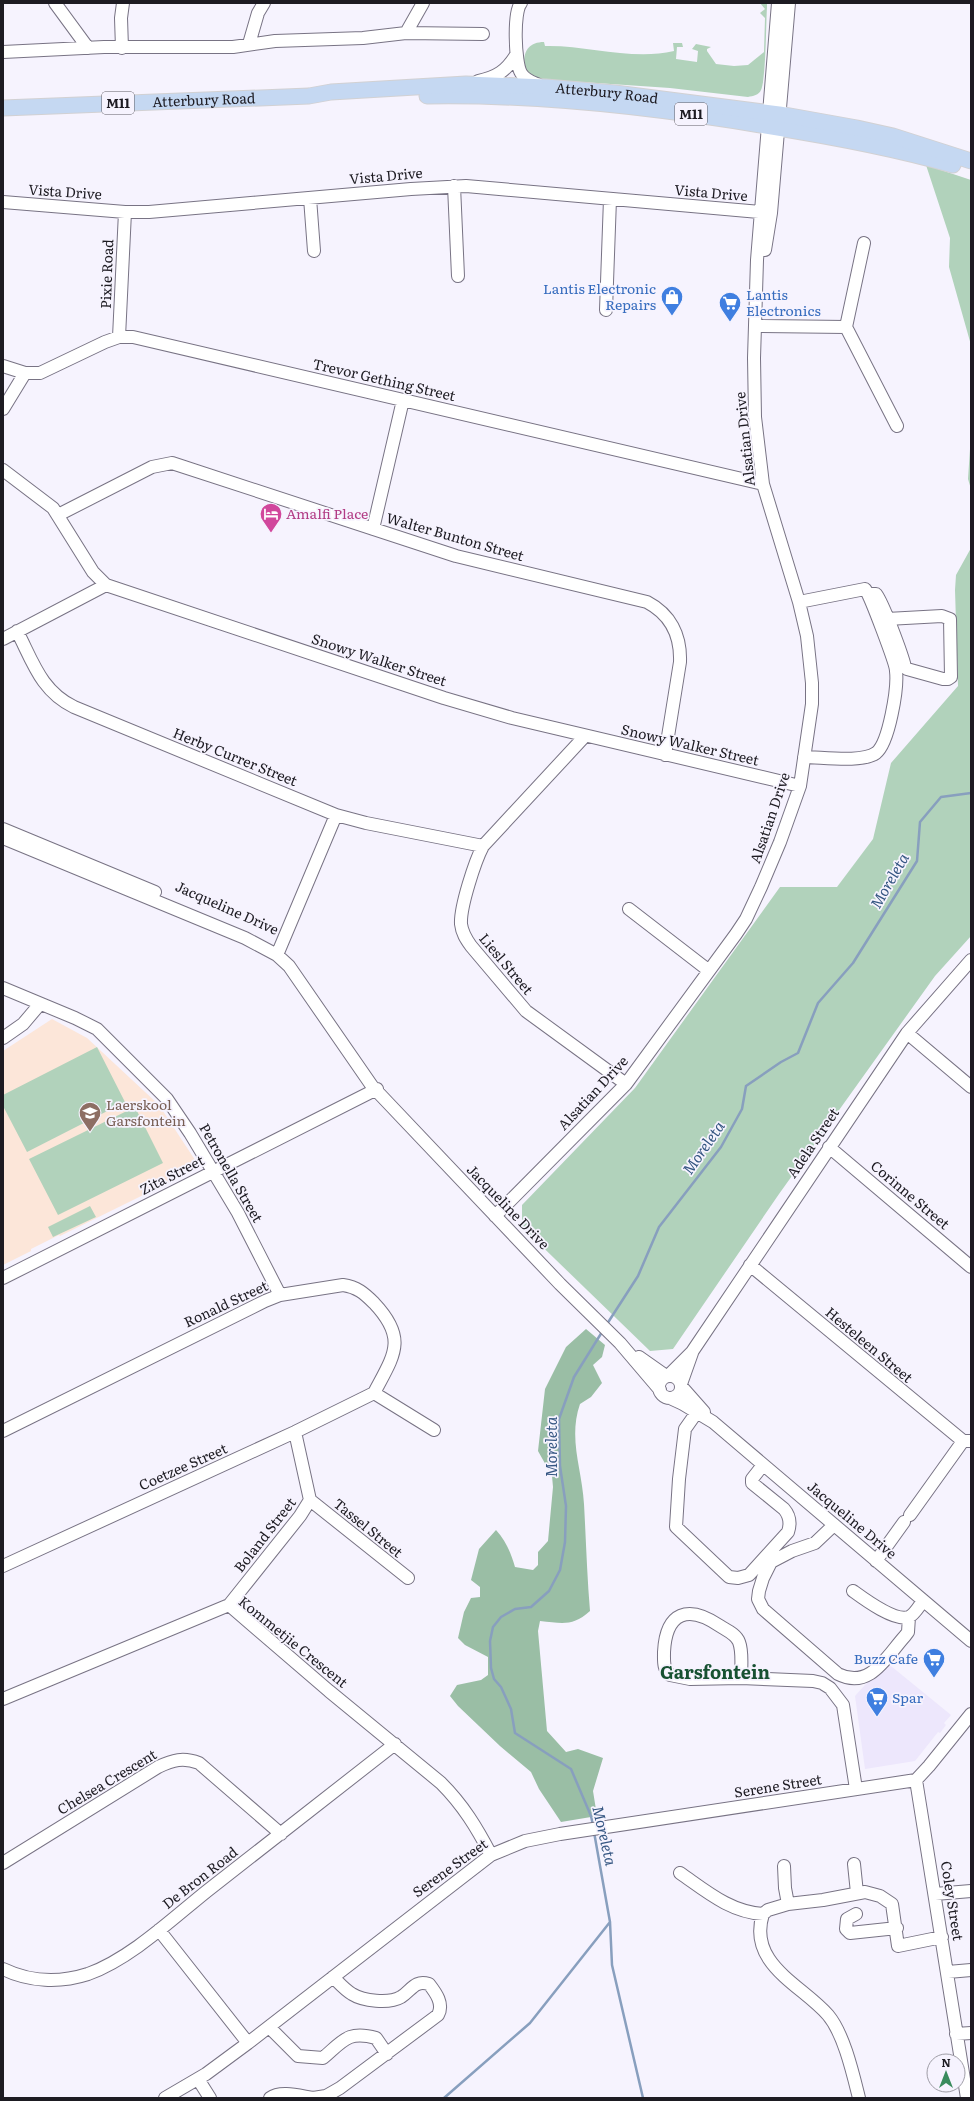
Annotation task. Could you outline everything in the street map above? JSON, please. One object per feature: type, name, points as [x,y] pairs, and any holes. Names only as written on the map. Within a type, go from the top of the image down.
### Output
[{"type":"main road","name":"Atterbury Road","points":[[309,96],[331,92],[466,84],[546,87],[615,93],[774,120],[893,136],[971,161]]},
{"type":"main road","name":"Atterbury Road","points":[[3,108],[309,96],[343,98],[465,96],[548,98],[774,120],[971,170]]},
{"type":"street","points":[[55,3],[88,48]]},
{"type":"street","points":[[122,48],[121,18],[123,3]]},
{"type":"street","points":[[249,44],[258,13],[264,3]]},
{"type":"street","points":[[406,33],[423,3]]},
{"type":"street","points":[[520,3],[516,11],[516,55],[520,71],[525,79],[546,87]]},
{"type":"street","points":[[774,120],[778,3]]},
{"type":"street","points":[[774,120],[789,3]]},
{"type":"street","points":[[3,52],[88,48],[233,47],[291,40],[363,38],[406,33],[483,34]]},
{"type":"street","points":[[466,84],[499,75],[509,66],[516,55]]},
{"type":"street","name":"Alsatian Drive","points":[[495,1216],[626,1084],[708,970],[736,934],[751,908],[780,842],[800,786],[812,704],[812,683],[807,636],[799,602],[763,484],[755,417],[755,326],[757,292],[774,120]]},
{"type":"street","points":[[454,186],[458,276]]},
{"type":"street","name":"Vista Drive","points":[[3,202],[125,212],[162,211],[454,186],[766,213]]},
{"type":"street","points":[[310,198],[314,251]]},
{"type":"street","points":[[606,310],[610,199]]},
{"type":"street","name":"Pixie Road","points":[[119,337],[125,212]]},
{"type":"street","points":[[864,243],[846,327],[897,426]]},
{"type":"street","points":[[755,326],[846,327]]},
{"type":"street","name":"Trevor Gething Street","points":[[3,366],[25,373],[44,372],[105,342],[119,337],[148,339],[763,484]]},
{"type":"street","points":[[3,409],[25,373]]},
{"type":"street","points":[[373,529],[403,400]]},
{"type":"street","name":"Walter Bunton Street","points":[[58,515],[152,467],[172,463],[373,529],[483,563],[647,602],[660,610],[673,626],[679,640],[681,655],[665,755]]},
{"type":"street","name":"Snowy Walker Street","points":[[3,470],[48,504],[58,515],[93,572],[106,585],[444,698],[512,718],[800,786]]},
{"type":"street","points":[[3,639],[106,585]]},
{"type":"street","points":[[799,602],[865,591],[876,594],[880,600],[886,618],[907,669],[948,680],[951,677],[950,619],[942,616],[886,618]]},
{"type":"street","points":[[804,757],[864,757],[877,752],[883,744],[890,719],[896,672],[865,591]]},
{"type":"street","name":"Herby Currer Street","points":[[18,631],[48,688],[60,700],[336,815],[366,823],[482,846]]},
{"type":"street","name":"Liesl Street","points":[[585,736],[482,846],[474,867],[462,914],[461,925],[465,937],[526,1012],[626,1084]]},
{"type":"street","points":[[279,951],[336,815]]},
{"type":"street","name":"Jacqueline Drive","points":[[3,829],[265,939],[299,965],[326,1004],[374,1080],[376,1089],[495,1216],[616,1339],[649,1375],[660,1390]]},
{"type":"street","name":"Jacqueline Drive","points":[[3,838],[279,951]]},
{"type":"street","points":[[629,909],[708,970]]},
{"type":"street","name":"Adela Street","points":[[667,1376],[692,1352],[907,1033],[971,960]]},
{"type":"street","name":"Petronella Street","points":[[3,988],[76,1018],[97,1029],[167,1099],[214,1172],[238,1213],[280,1295]]},
{"type":"street","points":[[3,1038],[23,1024],[40,1004]]},
{"type":"street","points":[[907,1033],[971,1087]]},
{"type":"street","name":"Zita Street","points":[[3,1278],[376,1089]]},
{"type":"street","name":"Corinne Street","points":[[829,1147],[971,1267]]},
{"type":"street","name":"Hesteleen Street","points":[[750,1265],[967,1441]]},
{"type":"street","name":"Ronald Street","points":[[3,1431],[253,1306],[280,1295],[343,1285],[351,1286],[362,1291],[375,1304],[394,1331],[395,1348],[387,1368],[374,1393]]},
{"type":"street","name":"Jacqueline Drive","points":[[616,1339],[667,1376]]},
{"type":"street","name":"Adela Street","points":[[681,1385],[692,1352]]},
{"type":"street","points":[[667,1376],[675,1376],[681,1385],[680,1393],[670,1398],[663,1396],[660,1390],[661,1380],[667,1376]]},
{"type":"street","name":"Jacqueline Drive","points":[[681,1385],[713,1422],[971,1641]]},
{"type":"street","points":[[374,1393],[434,1430]]},
{"type":"street","name":"Coetzee Street","points":[[3,1566],[295,1432],[374,1393]]},
{"type":"street","name":"Jacqueline Drive","points":[[670,1398],[713,1422]]},
{"type":"street","points":[[697,1412],[685,1429],[678,1479],[676,1527],[728,1577],[738,1578],[749,1575],[788,1532],[790,1526],[788,1514],[784,1509],[752,1483],[752,1479],[763,1465]]},
{"type":"street","name":"Boland Street","points":[[229,1605],[300,1516],[310,1500],[295,1432]]},
{"type":"street","points":[[876,1561],[967,1441]]},
{"type":"street","name":"Tassel Street","points":[[310,1500],[408,1578]]},
{"type":"street","points":[[834,1525],[815,1543],[792,1551],[772,1562],[763,1578],[759,1591],[758,1600],[763,1609],[838,1674],[848,1679],[866,1678],[874,1672],[908,1632],[909,1617]]},
{"type":"street","points":[[853,1591],[884,1610],[902,1618],[909,1617],[924,1601]]},
{"type":"street","name":"Kommetjie Crescent","points":[[3,1699],[229,1605],[441,1783],[458,1800],[472,1820],[491,1855]]},
{"type":"street","points":[[741,1678],[740,1644],[735,1636],[702,1615],[684,1615],[672,1621],[665,1638],[664,1664],[670,1675],[690,1679],[741,1678],[813,1681],[822,1683],[830,1688],[843,1704],[856,1789]]},
{"type":"street","points":[[916,1780],[971,1714]]},
{"type":"street","name":"De Bron Road","points":[[3,1969],[19,1975],[38,1979],[70,1979],[105,1966],[159,1930],[395,1744]]},
{"type":"street","name":"Chelsea Crescent","points":[[3,1863],[158,1767],[171,1761],[182,1759],[199,1763],[281,1834]]},
{"type":"street","name":"Serene Street","points":[[165,2098],[198,2079],[270,2027],[491,1855],[525,1841],[560,1834],[916,1780]]},
{"type":"street","name":"Coley Street","points":[[916,1780],[967,2098]]},
{"type":"street","points":[[854,1864],[857,1893]]},
{"type":"street","points":[[784,1866],[785,1888],[788,1904]]},
{"type":"street","points":[[680,1873],[718,1900],[746,1912],[763,1914],[768,1910],[788,1904],[823,1900],[865,1892],[874,1894],[892,1904],[897,1928],[898,1946],[942,1937]]},
{"type":"street","points":[[935,1894],[971,1891]]},
{"type":"street","points":[[763,1914],[761,1940],[767,1958],[828,2016],[839,2037],[859,2098]]},
{"type":"street","points":[[856,1914],[847,1919],[846,1929],[850,1933],[897,1928]]},
{"type":"street","points":[[159,1930],[248,2043]]},
{"type":"street","points":[[948,1972],[971,1970]]},
{"type":"street","points":[[270,2098],[274,2095],[281,2094],[313,2098],[326,2096],[340,2088],[386,2054],[438,2015],[440,2011],[438,1995],[430,1984],[422,1982],[416,1984],[400,1997],[390,2000],[365,1999],[352,1994],[333,1977]]},
{"type":"street","points":[[270,2027],[298,2056],[323,2058],[350,2036],[356,2034],[376,2038],[386,2054]]},
{"type":"street","points":[[956,2034],[971,2033]]},
{"type":"street","points":[[198,2079],[210,2098]]},
{"type":"shaded area","name":"Laerskool Garsfontein","points":[[52,1019],[87,1038],[159,1105],[195,1160],[192,1171],[60,1236],[59,1235],[3,1265],[3,1051]]},
{"type":"shaded area","points":[[886,1662],[951,1715],[944,1723],[946,1725],[940,1733],[938,1732],[915,1761],[865,1769],[855,1696]]},
{"type":"green space","points":[[760,3],[767,3],[765,63],[761,90],[754,96],[748,97],[670,88],[537,79],[527,74],[525,68],[524,57],[528,48],[537,43],[544,42],[545,46],[561,46],[626,54],[658,54],[674,51],[673,43],[682,43],[683,47],[677,47],[676,59],[697,62],[698,51],[692,49],[696,44],[711,47],[707,49],[707,51],[716,64],[734,66],[748,65],[764,52],[765,18],[760,13],[765,9]]},
{"type":"green space","points":[[926,165],[971,180],[971,345],[949,267],[950,238]]},
{"type":"green space","points":[[971,434],[971,489],[968,479]]},
{"type":"green space","points":[[971,548],[971,936],[935,976],[779,1194],[673,1349],[650,1351],[522,1227],[522,1205],[635,1088],[780,887],[837,887],[873,839],[891,763],[958,686],[955,590],[956,575]]},
{"type":"green space","points":[[97,1047],[125,1102],[27,1152],[3,1106],[3,1095]]},
{"type":"green space","points":[[135,1107],[163,1163],[58,1215],[29,1159]]},
{"type":"green space","points":[[90,1206],[96,1217],[53,1237],[48,1227]]},
{"type":"green space","points":[[586,1329],[605,1345],[602,1357],[593,1365],[602,1383],[591,1397],[580,1404],[575,1429],[575,1442],[583,1491],[590,1611],[578,1620],[572,1622],[561,1623],[540,1621],[538,1631],[547,1731],[566,1752],[578,1749],[603,1758],[593,1791],[597,1816],[561,1822],[539,1789],[531,1772],[500,1746],[458,1706],[450,1696],[457,1685],[481,1680],[488,1675],[488,1657],[465,1645],[458,1638],[464,1612],[471,1598],[480,1597],[480,1587],[471,1580],[479,1549],[496,1530],[508,1547],[515,1567],[533,1570],[538,1565],[538,1552],[548,1541],[553,1487],[552,1476],[538,1451],[545,1389],[566,1347]]},
{"type":"waterway","name":"Moreleta","points":[[607,1324],[638,1276],[659,1227],[721,1147],[742,1109],[746,1086],[781,1062],[798,1053],[818,1003],[853,963],[917,861],[920,822],[941,797],[971,793]]},
{"type":"waterway","name":"Moreleta","points":[[593,1825],[591,1816],[571,1769],[515,1733],[511,1709],[501,1687],[494,1679],[491,1668],[490,1641],[493,1627],[501,1617],[515,1609],[531,1607],[549,1591],[560,1570],[565,1542],[566,1506],[560,1466],[559,1419],[574,1377],[602,1332]]},
{"type":"waterway","name":"Moreleta","points":[[594,1832],[610,1922],[612,1965],[643,2098]]},
{"type":"waterway","points":[[444,2098],[530,2023],[610,1922]]},
{"type":"place","name":"Lantis Electronic Repairs","points":[[672,316]]},
{"type":"place","name":"Lantis Electronics","points":[[730,322]]},
{"type":"place","name":"Amalfi Place","points":[[271,534]]},
{"type":"place","name":"Laerskool Garsfontein","points":[[90,1132]]},
{"type":"place","name":"Buzz Cafe","points":[[934,1678]]},
{"type":"place","name":"Spar","points":[[877,1718]]},
{"type":"district","name":"Garsfontein","points":[[715,1673]]}]
